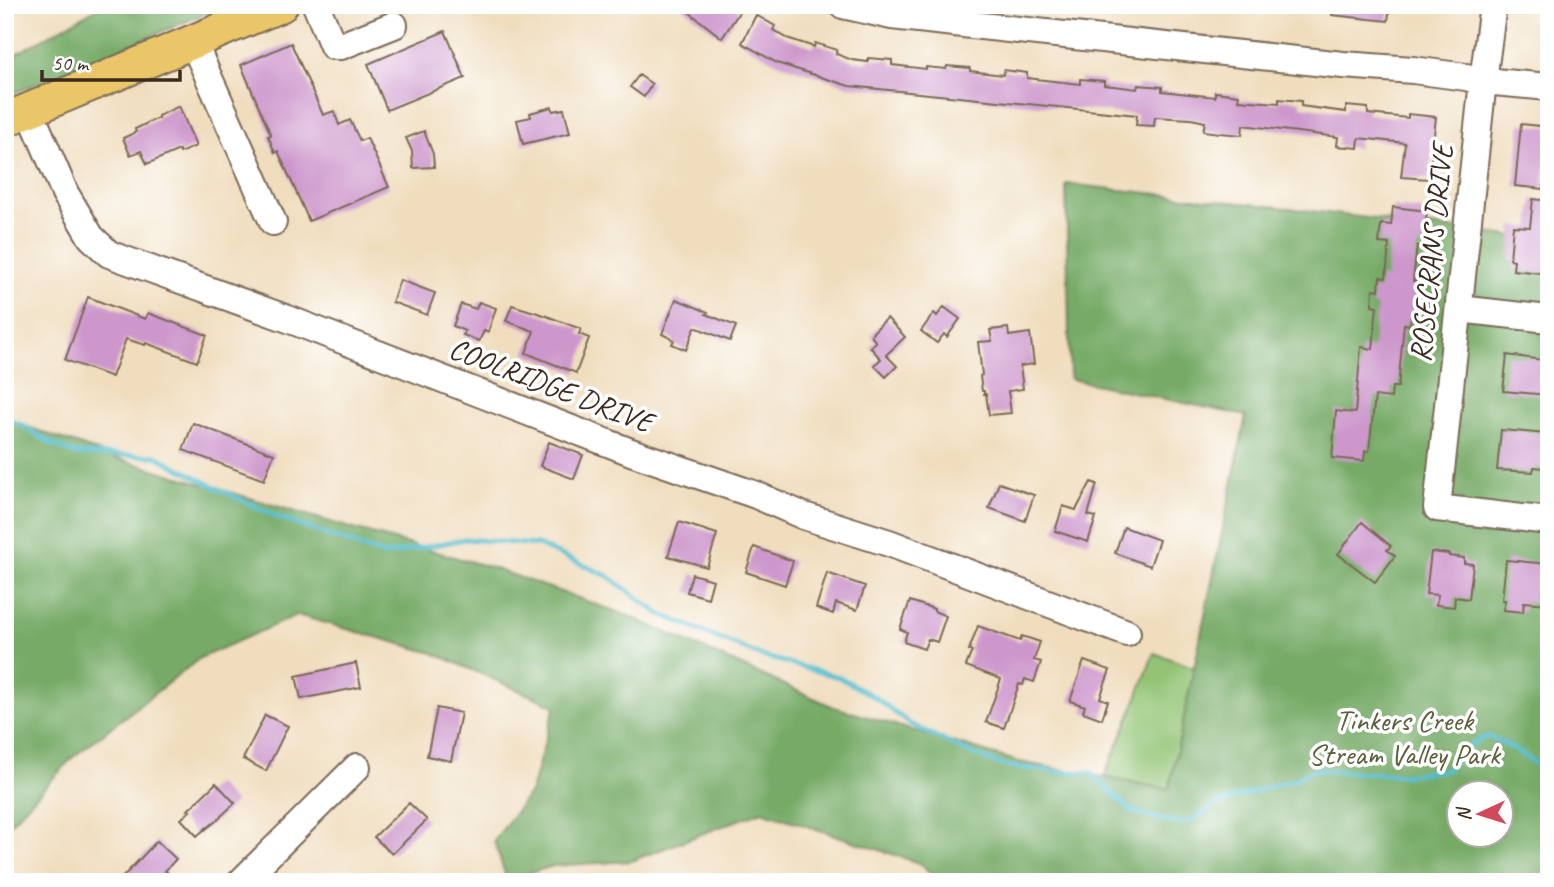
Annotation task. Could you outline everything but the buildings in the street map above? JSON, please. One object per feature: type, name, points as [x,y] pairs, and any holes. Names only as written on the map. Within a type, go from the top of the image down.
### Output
[{"type":"main road","points":[[17,115],[281,5]]},
{"type":"street","points":[[316,5],[333,46],[341,47],[394,25]]},
{"type":"street","points":[[843,5],[892,16],[1343,65],[1423,71],[1483,81],[1549,87]]},
{"type":"street","name":"ROSECRANS DRIVE","points":[[1493,5],[1437,508],[1549,522]]},
{"type":"street","points":[[193,42],[273,222]]},
{"type":"street","name":"COOLRIDGE DRIVE","points":[[17,115],[91,237],[109,254],[288,319],[631,452],[756,495],[804,516],[889,543],[1127,633]]},
{"type":"street","points":[[1459,309],[1549,319]]},
{"type":"street","points":[[241,882],[357,767]]},
{"type":"green space","points":[[103,5],[226,5],[5,97],[5,60]]},
{"type":"green space","points":[[1066,184],[1288,208],[1549,241],[1549,882],[942,882],[919,863],[762,811],[631,861],[553,866],[507,880],[494,841],[531,791],[555,706],[433,653],[297,615],[200,658],[73,757],[5,829],[5,419],[113,457],[490,567],[629,616],[834,707],[1019,762],[1169,789],[1246,416],[1070,379]]},
{"type":"green space","name":"Tinkers Creek Stream Valley Park","points":[[1154,653],[1201,670],[1446,831],[1446,848],[1472,848],[1524,882],[1060,882]]},
{"type":"waterway","points":[[5,419],[20,424],[54,445],[76,454],[156,456],[280,518],[384,555],[465,539],[538,545],[608,576],[660,614],[762,656],[839,677],[876,698],[910,724],[974,755],[1005,766],[1091,773],[1131,811],[1166,821],[1187,823],[1219,803],[1295,779],[1313,770],[1404,775],[1447,770],[1472,743],[1488,736],[1549,772]]}]
